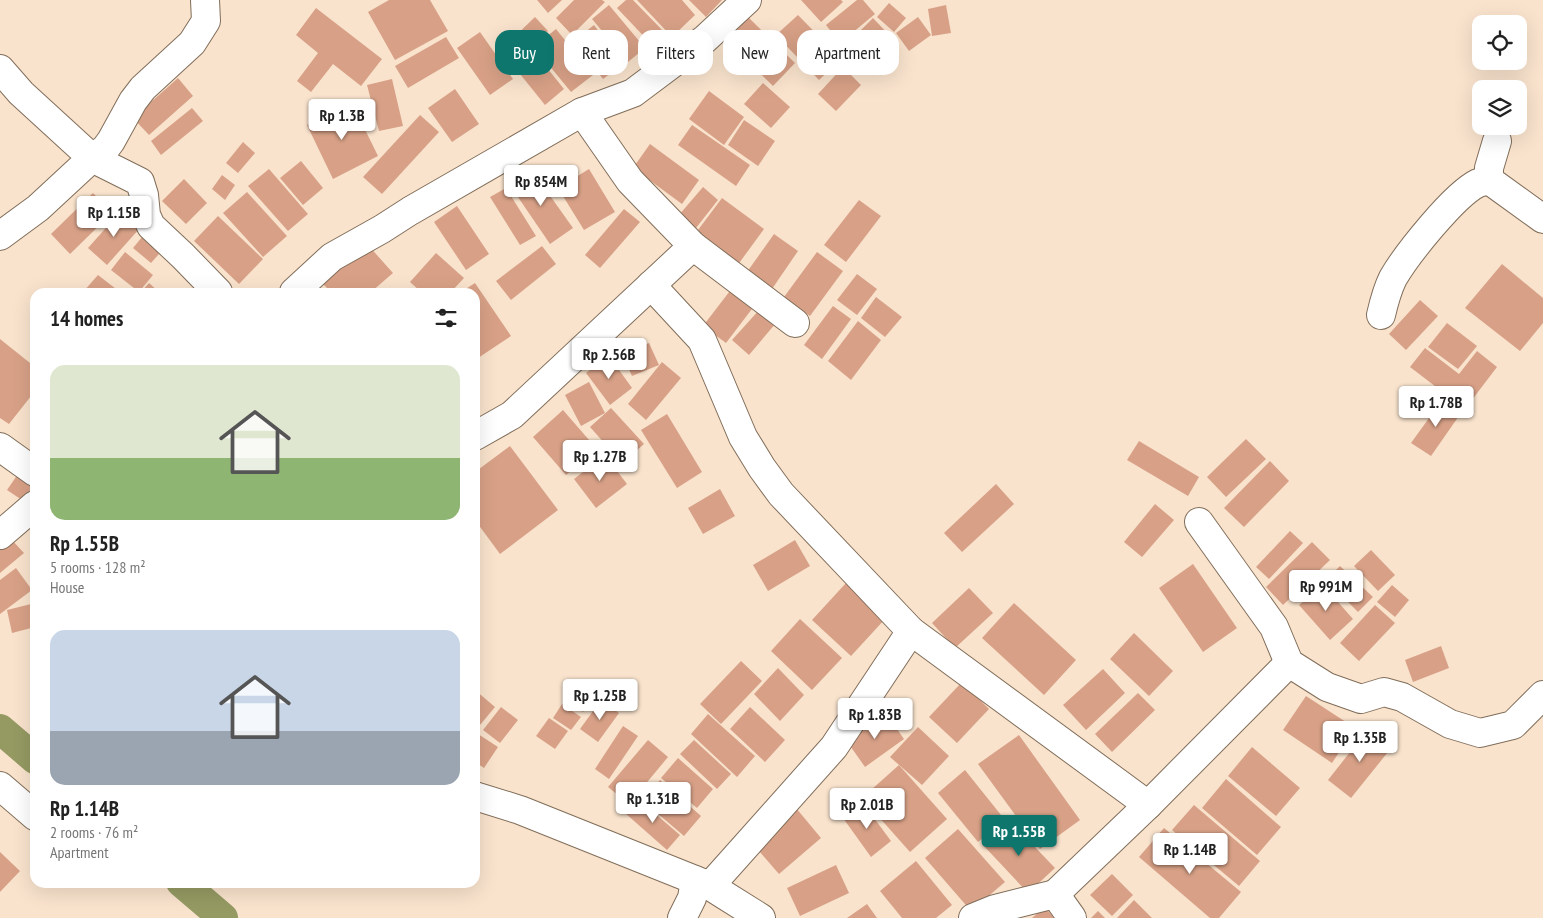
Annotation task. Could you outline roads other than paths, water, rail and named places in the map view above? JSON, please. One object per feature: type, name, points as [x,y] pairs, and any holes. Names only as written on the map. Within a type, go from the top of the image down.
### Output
[{"type":"street","points":[[0,236],[38,208],[92,158],[105,149],[143,88],[192,43],[206,21],[205,0]]},
{"type":"street","points":[[298,288],[332,256],[382,229],[465,178],[582,112],[633,93],[705,39],[746,0]]},
{"type":"street","points":[[0,69],[21,93],[92,158],[140,182],[144,194],[146,216],[151,226],[214,288]]},
{"type":"street","points":[[582,112],[630,181],[693,246],[795,323]]},
{"type":"street","points":[[1489,180],[1489,168],[1497,141]]},
{"type":"street","points":[[1489,180],[1543,220]]},
{"type":"street","points":[[1381,315],[1388,288],[1415,246],[1467,191],[1478,183],[1489,180]]},
{"type":"street","points":[[480,433],[512,415],[693,246]]},
{"type":"street","points":[[651,285],[702,340],[743,438],[781,494],[912,631],[1148,805]]},
{"type":"street","points":[[0,447],[30,468]]},
{"type":"street","points":[[0,535],[30,509]]},
{"type":"street","points":[[1199,522],[1274,627],[1289,663],[1326,687],[1361,699],[1384,692],[1402,697],[1450,724],[1480,734],[1513,725],[1543,695]]},
{"type":"street","points":[[682,918],[692,898],[703,883],[834,747],[912,631]]},
{"type":"street","points":[[974,918],[995,909],[1055,894],[1148,805],[1289,663]]},
{"type":"street","points":[[0,786],[30,812]]},
{"type":"street","points":[[480,798],[520,810],[703,883],[761,918]]},
{"type":"street","points":[[1055,894],[1072,918]]},
{"type":"waterway","points":[[0,729],[30,755]]},
{"type":"waterway","points":[[188,888],[223,918]]}]
